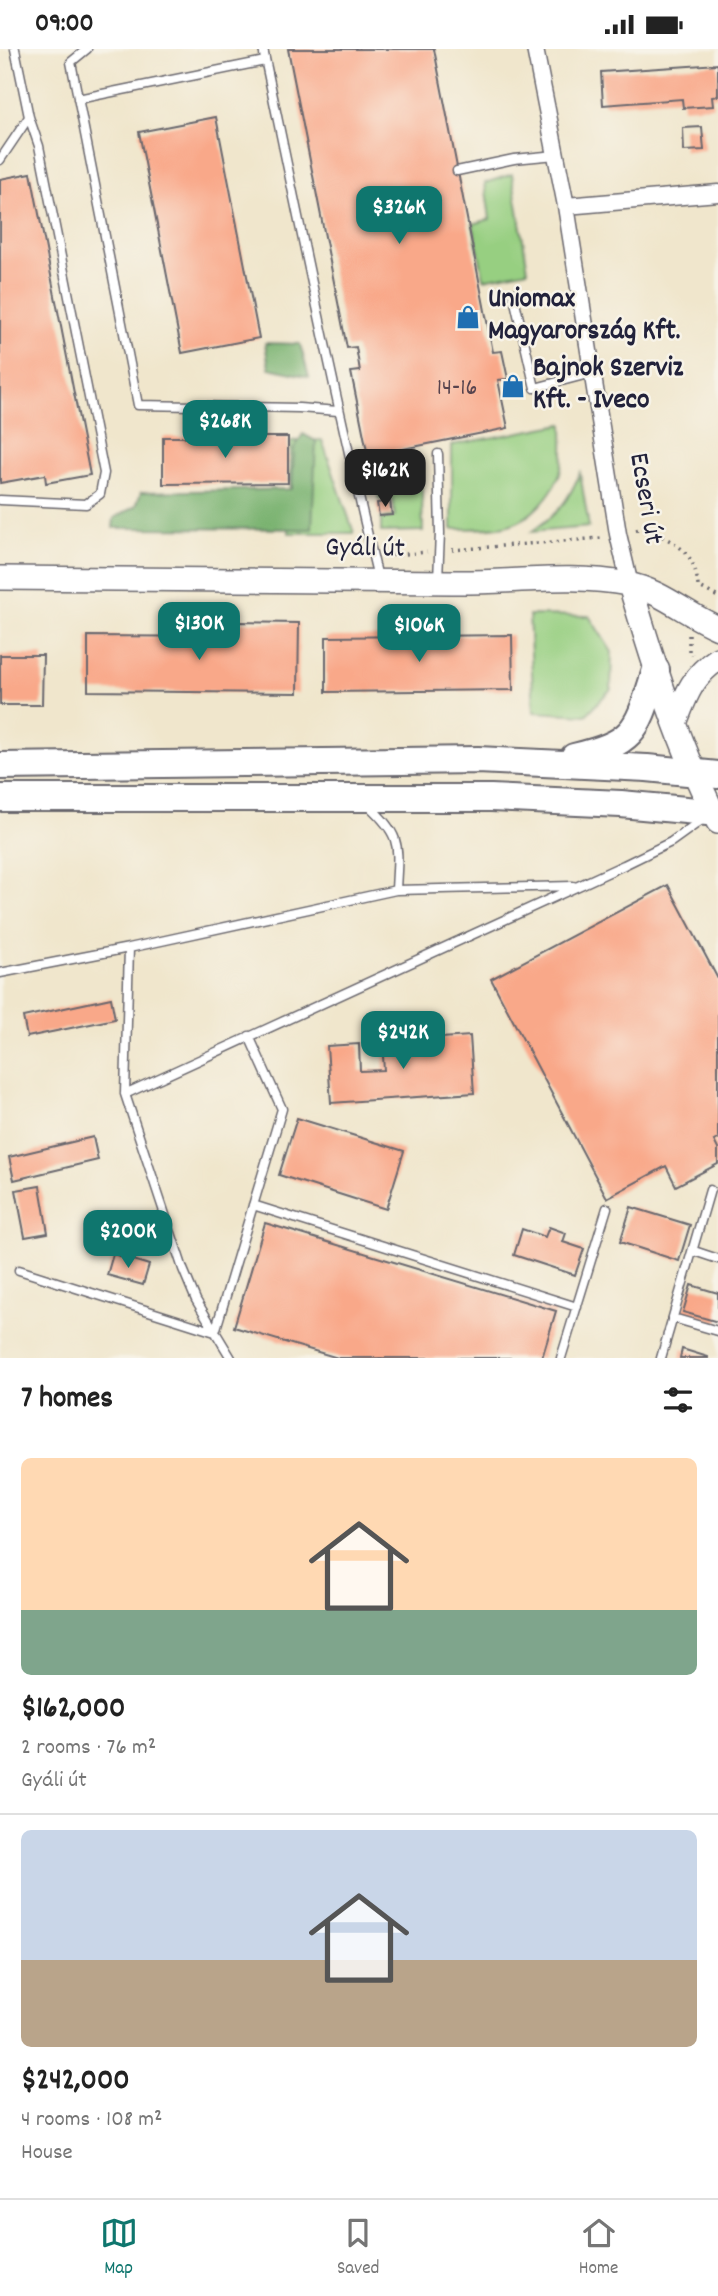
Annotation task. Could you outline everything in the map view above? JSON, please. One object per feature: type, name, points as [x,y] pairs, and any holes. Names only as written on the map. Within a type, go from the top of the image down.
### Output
[{"type":"main road","points":[[552,762],[594,752],[624,739],[634,730],[656,670]]},
{"type":"main road","points":[[0,766],[378,760],[552,762],[706,773]]},
{"type":"main road","points":[[0,798],[491,798],[621,803],[716,816]]},
{"type":"street","name":"Ecseri út","points":[[535,49],[566,206],[618,534],[630,585],[675,723],[706,773],[716,816]]},
{"type":"street","points":[[566,206],[718,193]]},
{"type":"street","name":"Gyáli út","points":[[0,578],[438,582],[571,579],[630,585],[664,597],[718,628]]},
{"type":"street","points":[[675,723],[697,676],[718,659]]},
{"type":"lane","points":[[0,500],[86,505],[100,494],[104,473],[39,146],[29,117],[15,49]]},
{"type":"lane","points":[[87,49],[71,62],[138,405],[338,411]]},
{"type":"lane","points":[[263,49],[338,411],[379,581]]},
{"type":"lane","points":[[78,99],[265,61]]},
{"type":"lane","points":[[0,160],[29,117]]},
{"type":"lane","points":[[457,171],[514,159],[556,155]]},
{"type":"lane","points":[[513,293],[535,388],[592,373]]},
{"type":"lane","points":[[438,454],[438,582]]},
{"type":"lane","points":[[360,799],[383,819],[398,846],[396,890]]},
{"type":"lane","points":[[125,1094],[578,886],[671,842],[716,816]]},
{"type":"lane","points":[[0,973],[396,890],[578,886]]},
{"type":"lane","points":[[129,948],[125,1094],[183,1269],[196,1300],[231,1358]]},
{"type":"lane","points":[[215,1332],[282,1109],[249,1036]]},
{"type":"lane","points":[[661,1358],[710,1190]]},
{"type":"lane","points":[[253,1205],[577,1307]]},
{"type":"lane","points":[[561,1358],[607,1208]]},
{"type":"lane","points":[[694,1251],[718,1259]]},
{"type":"lane","points":[[19,1270],[215,1332]]},
{"type":"lane","points":[[673,1318],[718,1331]]},
{"type":"path","points":[[373,557],[590,540],[644,528],[676,543],[690,557],[697,570],[698,586],[718,597]]},
{"type":"green space","points":[[512,174],[528,270],[484,279],[473,224],[490,219],[485,183]]},
{"type":"green space","points":[[265,343],[300,344],[309,377],[269,368]]},
{"type":"green space","points":[[563,424],[562,465],[555,485],[540,505],[526,517],[505,526],[452,529],[452,445]]},
{"type":"green space","points":[[303,434],[316,441],[312,529],[113,528],[114,518],[136,506],[141,492],[292,489],[294,448]]},
{"type":"green space","points":[[322,440],[354,533],[289,533],[291,441]]},
{"type":"green space","points":[[411,453],[412,466],[421,464],[423,531],[381,532],[381,519],[395,516],[393,499],[379,500],[372,460]]},
{"type":"green space","points":[[580,473],[589,527],[531,532],[561,507]]},
{"type":"green space","points":[[529,615],[589,616],[612,652],[611,689],[586,715],[534,712]]},
{"type":"building","points":[[288,49],[434,49],[493,352],[502,351],[508,379],[498,380],[508,428],[368,456],[351,372],[360,371],[356,347],[347,348]]},
{"type":"building","points":[[718,64],[718,96],[712,97],[713,106],[683,108],[682,99],[603,105],[601,72]]},
{"type":"building","points":[[216,117],[259,338],[182,353],[139,132]]},
{"type":"building","points":[[702,127],[704,150],[684,151],[683,128]]},
{"type":"building","points":[[31,173],[90,475],[46,483],[45,475],[0,483],[0,179]]},
{"type":"building","points":[[163,437],[288,437],[288,483],[163,484]]},
{"type":"building","points":[[390,501],[392,515],[379,516],[377,503]]},
{"type":"building","points":[[237,622],[299,623],[298,693],[88,691],[88,636],[237,637]]},
{"type":"building","points":[[512,635],[513,690],[326,692],[326,637]]},
{"type":"building","points":[[0,655],[43,655],[42,705],[0,705]]},
{"type":"building","points":[[668,885],[718,979],[718,1139],[714,1141],[718,1149],[718,1164],[676,1186],[666,1166],[607,1198],[491,979]]},
{"type":"building","points":[[111,998],[115,1019],[27,1037],[23,1017]]},
{"type":"building","points":[[470,1036],[474,1093],[331,1103],[327,1046],[359,1044],[360,1071],[384,1070],[382,1042]]},
{"type":"building","points":[[297,1118],[404,1151],[386,1209],[279,1175]]},
{"type":"building","points":[[93,1137],[98,1160],[14,1180],[9,1157]]},
{"type":"building","points":[[40,1186],[48,1233],[25,1237],[16,1190]]},
{"type":"building","points":[[631,1207],[690,1225],[679,1261],[620,1242]]},
{"type":"building","points":[[265,1223],[556,1311],[542,1358],[338,1358],[234,1327]]},
{"type":"building","points":[[549,1227],[566,1233],[563,1242],[584,1249],[575,1275],[514,1255],[522,1229],[545,1237]]},
{"type":"building","points":[[113,1254],[149,1265],[143,1285],[107,1275]]},
{"type":"building","points":[[691,1285],[718,1293],[718,1322],[683,1312]]},
{"type":"building","points":[[682,1349],[708,1357],[708,1358],[680,1358]]},
{"type":"place","name":"Uniomax Magyarország Kft.","points":[[468,317]]},
{"type":"place","name":"Bajnok Szerviz Kft. - Iveco","points":[[513,386]]}]
